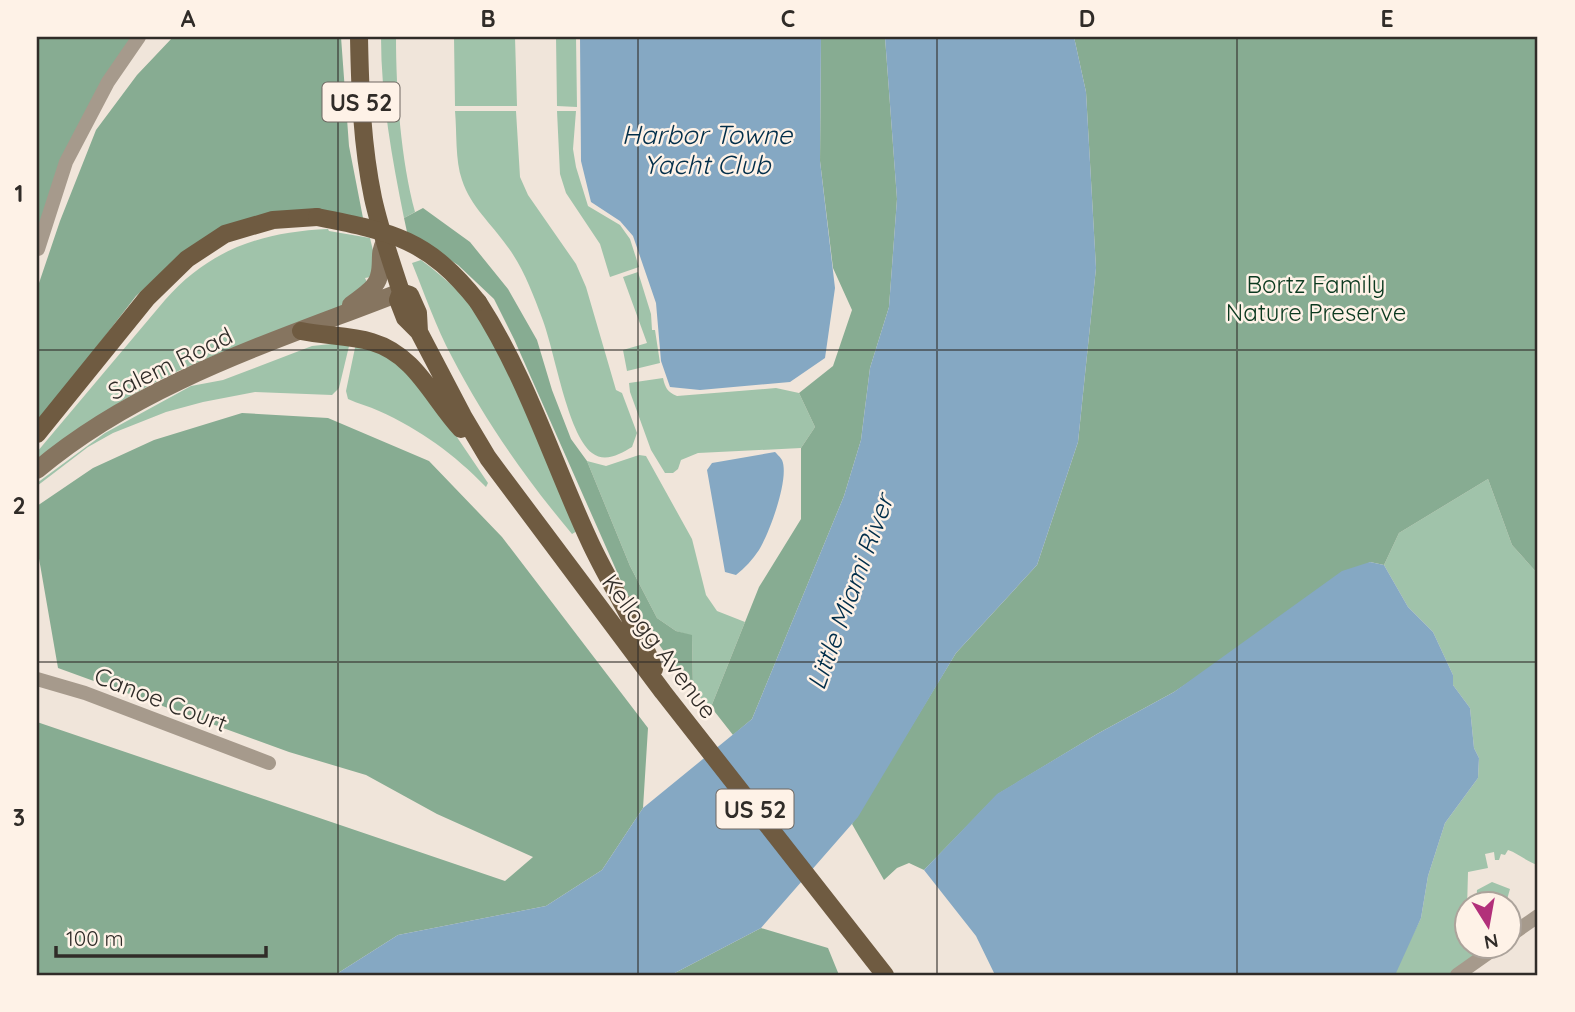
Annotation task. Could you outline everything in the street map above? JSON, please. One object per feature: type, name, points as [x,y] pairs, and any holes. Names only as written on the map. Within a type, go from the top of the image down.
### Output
[{"type":"main road","name":"Kellogg Avenue","points":[[359,37],[359,90],[368,167],[374,201],[401,292],[398,300],[405,318],[419,331],[488,458],[663,692],[885,975]]},
{"type":"main road","points":[[37,434],[147,298],[187,258],[225,234],[273,220],[317,217],[394,234],[421,248],[459,278],[478,302],[513,363],[548,439],[589,540],[642,638],[663,692]]},
{"type":"main road","points":[[301,331],[372,342],[400,356],[414,368],[455,423],[488,458]]},
{"type":"street","points":[[38,249],[63,171],[76,141],[108,82],[139,37]]},
{"type":"street","name":"Salem Road","points":[[335,318],[374,287],[379,276],[380,249],[385,242]]},
{"type":"street","name":"Salem Road","points":[[37,470],[78,438],[149,395],[187,376],[401,292]]},
{"type":"street","name":"Canoe Court","points":[[37,679],[85,693],[268,764]]},
{"type":"street","points":[[1522,927],[1538,916]]},
{"type":"street","points":[[1457,975],[1478,960]]},
{"type":"green space","points":[[37,37],[139,37],[86,121],[37,251]]},
{"type":"green space","points":[[173,37],[341,37],[349,146],[363,218],[330,213],[287,215],[179,257],[136,296],[37,424],[37,289],[60,221],[96,130],[137,75]]},
{"type":"green space","points":[[381,37],[396,37],[400,126],[415,212],[404,218],[385,105]]},
{"type":"green space","points":[[454,37],[515,37],[517,106],[455,106]]},
{"type":"green space","points":[[556,37],[576,37],[577,107],[557,106]]},
{"type":"green space","points":[[821,37],[885,37],[897,199],[889,307],[870,368],[861,440],[844,496],[752,719],[733,735],[711,707],[759,587],[801,519],[801,448],[815,427],[799,393],[833,366],[852,310],[833,268],[820,161]]},
{"type":"green space","name":"Bortz Family Nature Preserve","points":[[1074,37],[1538,37],[1538,574],[1512,545],[1488,479],[1399,533],[1384,565],[1370,562],[1174,692],[1097,734],[998,794],[924,870],[909,863],[897,868],[884,880],[852,824],[956,653],[1037,565],[1078,442],[1096,268],[1086,92]]},
{"type":"green space","points":[[455,111],[516,111],[520,177],[528,195],[576,264],[586,287],[616,390],[622,393],[637,433],[632,447],[623,452],[607,457],[597,456],[583,443],[575,428],[547,332],[527,281],[513,254],[482,215],[462,180],[457,155]]},
{"type":"green space","points":[[557,111],[576,111],[573,149],[588,206],[620,225],[630,239],[639,267],[610,277],[600,244],[566,193],[560,174]]},
{"type":"green space","points":[[423,208],[470,242],[508,289],[537,340],[571,439],[587,461],[630,566],[657,618],[676,631],[692,635],[693,691],[655,639],[625,590],[494,299],[458,265],[407,232],[404,218]]},
{"type":"green space","points":[[328,229],[370,238],[375,259],[371,277],[365,278],[368,284],[355,298],[328,313],[193,364],[152,384],[120,402],[39,458],[37,456],[37,452],[182,282],[219,256],[239,246],[281,234]]},
{"type":"green space","points":[[421,260],[459,292],[490,330],[577,531],[572,534],[507,449],[465,381],[441,334],[412,263]]},
{"type":"green space","points":[[638,272],[651,314],[652,330],[655,330],[660,363],[627,371],[623,350],[647,343],[623,277]]},
{"type":"green space","points":[[350,342],[339,388],[332,395],[255,392],[166,412],[113,433],[88,447],[37,486],[37,483],[105,433],[191,386],[223,380],[312,346]]},
{"type":"green space","points":[[356,343],[389,355],[421,384],[488,483],[486,487],[449,453],[423,435],[394,418],[348,399],[346,391]]},
{"type":"green space","points":[[663,378],[667,389],[677,396],[776,388],[799,393],[815,427],[801,448],[698,453],[681,460],[678,469],[673,473],[665,473],[651,450],[629,383]]},
{"type":"green space","points":[[242,413],[328,418],[429,461],[502,537],[648,728],[643,808],[602,870],[546,906],[398,935],[335,975],[37,975],[37,722],[505,881],[533,857],[437,814],[366,775],[289,752],[58,668],[37,547],[37,506],[93,468],[154,440]]},
{"type":"green space","points":[[639,455],[646,456],[692,539],[706,595],[717,611],[745,622],[711,707],[693,691],[692,636],[676,631],[657,618],[630,566],[587,461],[606,466]]},
{"type":"green space","points":[[1488,479],[1512,545],[1538,574],[1538,865],[1508,850],[1505,855],[1501,854],[1499,860],[1495,860],[1494,852],[1485,854],[1488,868],[1468,872],[1468,890],[1452,890],[1452,960],[1471,960],[1450,975],[1393,975],[1421,918],[1428,876],[1445,823],[1478,778],[1479,758],[1474,748],[1470,708],[1453,685],[1453,675],[1433,632],[1408,607],[1384,565],[1399,533]]},
{"type":"green space","points":[[1492,882],[1510,889],[1510,890],[1477,890]]},
{"type":"green space","points":[[761,928],[828,948],[839,975],[671,975]]},
{"type":"water","name":"Harbor Towne Yacht Club","points":[[580,37],[821,37],[820,161],[835,288],[825,358],[790,382],[700,390],[670,387],[661,361],[656,303],[633,236],[620,221],[591,202],[581,161]]},
{"type":"water","name":"Little Miami River","points":[[885,37],[1074,37],[1086,92],[1096,268],[1078,442],[1037,565],[956,653],[858,817],[761,928],[671,975],[335,975],[398,935],[546,906],[602,870],[643,808],[752,719],[844,496],[861,440],[870,368],[889,307],[897,199]]},
{"type":"water","points":[[775,452],[782,460],[784,468],[781,492],[768,532],[759,550],[742,570],[736,575],[725,572],[707,470],[712,463]]},
{"type":"water","points":[[1370,562],[1384,565],[1408,607],[1433,632],[1453,675],[1453,685],[1470,708],[1474,748],[1479,758],[1478,778],[1445,823],[1428,876],[1421,918],[1396,973],[995,975],[976,936],[924,870],[997,794],[1174,692],[1342,571]]}]
